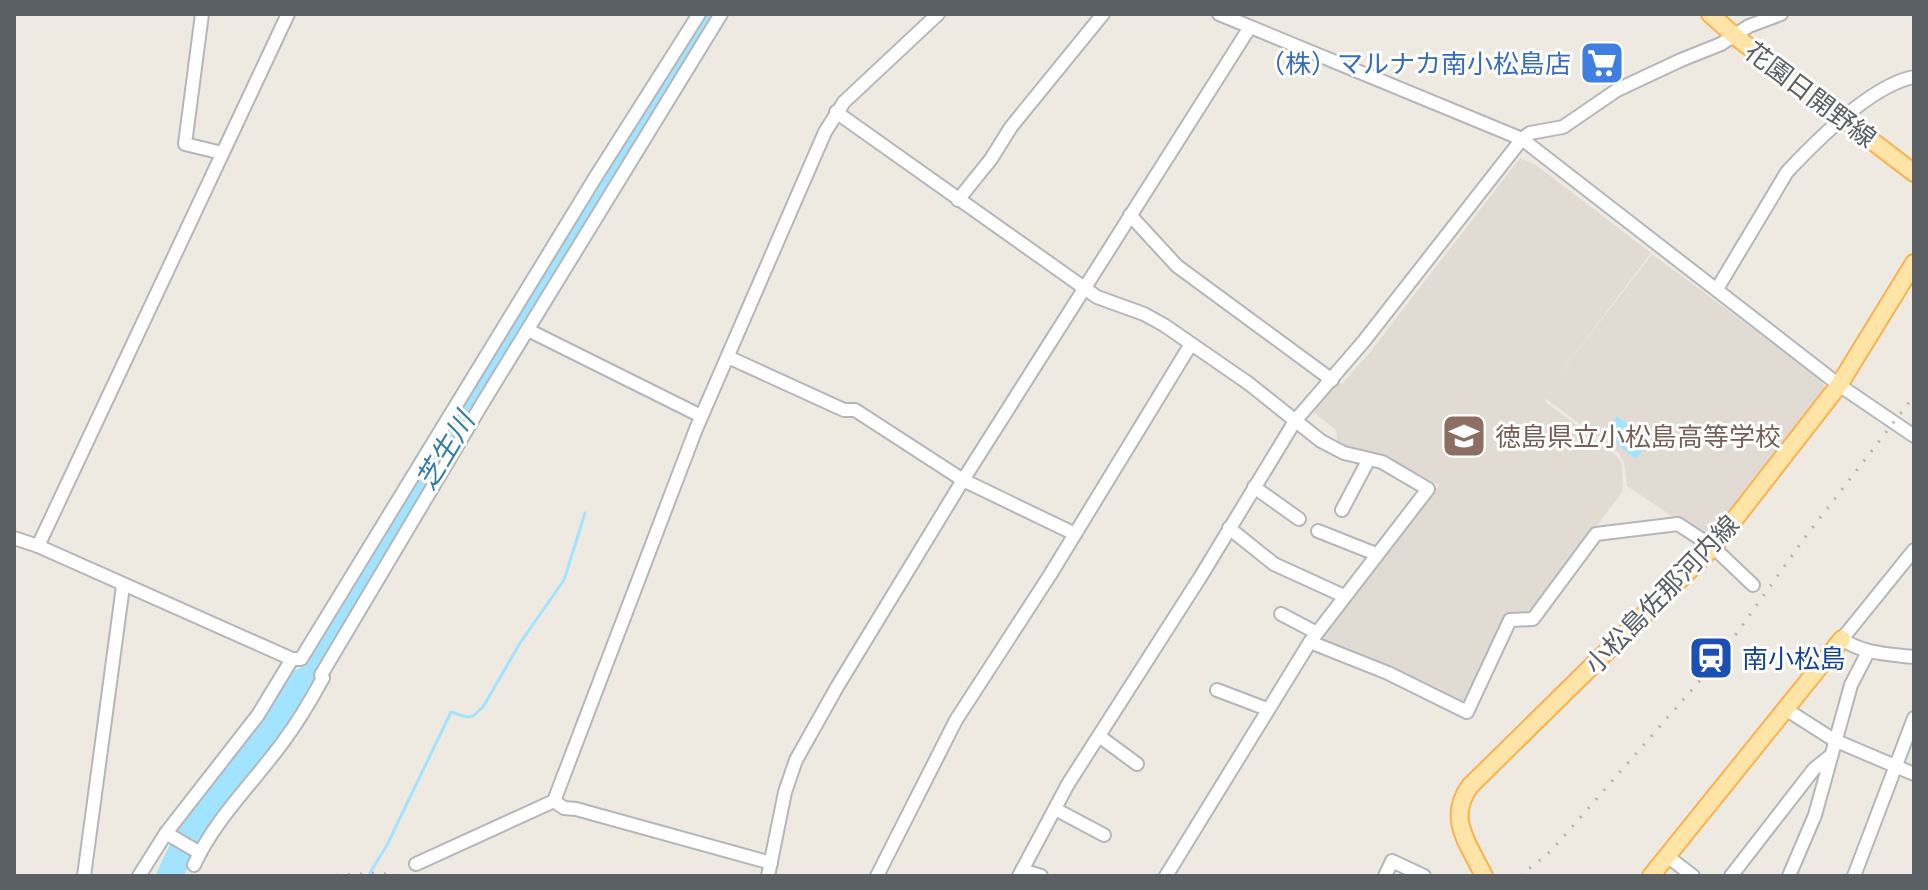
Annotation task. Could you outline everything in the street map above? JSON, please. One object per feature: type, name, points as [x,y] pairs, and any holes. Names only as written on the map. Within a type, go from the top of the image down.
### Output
[{"type":"main road","name":"花園日開野線","points":[[1710,14],[1914,173]]},
{"type":"main road","name":"小松島佐那河内線","points":[[1484,876],[1459,824],[1457,810],[1461,798],[1713,547],[1839,385],[1914,263]]},
{"type":"main road","points":[[1651,876],[1842,639]]},
{"type":"street","points":[[202,14],[185,144],[222,153]]},
{"type":"street","points":[[38,546],[288,14]]},
{"type":"street","points":[[14,538],[292,659],[301,659],[699,14]]},
{"type":"street","points":[[168,834],[197,856],[283,742],[315,694],[323,678],[321,675],[721,14]]},
{"type":"street","points":[[416,864],[554,801],[701,416],[836,112],[938,14]]},
{"type":"street","points":[[958,200],[991,159],[1011,127],[1103,14]]},
{"type":"street","points":[[1219,14],[1522,139],[1839,385],[1914,436]]},
{"type":"street","points":[[1041,876],[1020,873],[1099,736],[1295,421],[1332,380],[1522,139],[1530,133],[1563,127],[1617,90],[1736,37],[1749,26],[1781,14]]},
{"type":"street","points":[[554,801],[564,808],[767,866],[796,760],[960,478],[1250,27]]},
{"type":"street","points":[[1717,289],[1787,172],[1830,128],[1875,95],[1903,79],[1914,77]]},
{"type":"street","points":[[836,112],[1083,288],[1097,297],[1144,314],[1191,344],[1248,383],[1321,441],[1344,453],[1382,462],[1428,489],[1314,637],[1166,876]]},
{"type":"street","points":[[1130,215],[1177,266],[1332,380]]},
{"type":"street","points":[[528,330],[701,416]]},
{"type":"street","points":[[877,876],[956,720],[1191,344]]},
{"type":"street","points":[[728,357],[844,410],[855,410],[960,478],[1075,534]]},
{"type":"street","points":[[1342,510],[1369,459]]},
{"type":"street","points":[[1254,487],[1299,519]]},
{"type":"street","points":[[1281,614],[1314,637],[1467,712],[1510,620],[1533,619],[1596,534],[1678,524],[1713,547],[1753,585]]},
{"type":"street","points":[[1229,528],[1274,564],[1344,596]]},
{"type":"street","points":[[1318,531],[1376,554]]},
{"type":"street","points":[[1914,550],[1842,639],[1868,652],[1914,657]]},
{"type":"street","points":[[84,876],[123,586]]},
{"type":"street","points":[[1789,876],[1815,815],[1851,685],[1868,652]]},
{"type":"street","points":[[139,876],[237,743],[292,659]]},
{"type":"street","points":[[1217,690],[1267,709]]},
{"type":"street","points":[[1787,710],[1834,740],[1914,774]]},
{"type":"street","points":[[1854,876],[1914,718]]},
{"type":"street","points":[[1099,736],[1137,764]]},
{"type":"street","points":[[1731,876],[1814,769],[1829,757]]},
{"type":"street","points":[[1055,809],[1104,835]]},
{"type":"street","points":[[1667,856],[1693,876]]},
{"type":"street","points":[[1385,876],[1392,861],[1424,876]]},
{"type":"shaded area","name":"徳島県立小松島高等学校","points":[[1520,158],[1536,165],[1651,253],[1546,392],[1652,254],[1822,380],[1824,389],[1709,541],[1627,486],[1624,463],[1619,453],[1545,398],[1547,403],[1616,455],[1622,464],[1623,491],[1529,616],[1509,614],[1503,622],[1464,707],[1318,640],[1391,542],[1439,485],[1383,455],[1353,450],[1337,442],[1336,430],[1313,412],[1336,381],[1342,384],[1371,351]]},
{"type":"water","name":"芝生川","points":[[706,14],[718,14],[299,711],[192,856],[184,876],[155,876],[178,827],[256,728],[295,670],[306,666]]},
{"type":"water","points":[[1617,416],[1649,441],[1636,459],[1604,434]]},
{"type":"waterway","points":[[988,429],[1065,307]]},
{"type":"waterway","points":[[368,876],[387,845],[451,712],[467,717],[483,707],[520,643],[564,580],[585,513]]},
{"type":"railway","points":[[1520,876],[1551,851],[1717,661],[1806,536],[1914,396]]},
{"type":"railway","points":[[324,876],[377,873],[402,876]]},
{"type":"place","name":"（株）マルナカ南小松島店","points":[[1602,63]]},
{"type":"place","name":"徳島県立小松島高等学校","points":[[1464,436]]},
{"type":"place","name":"南小松島","points":[[1711,658]]}]
